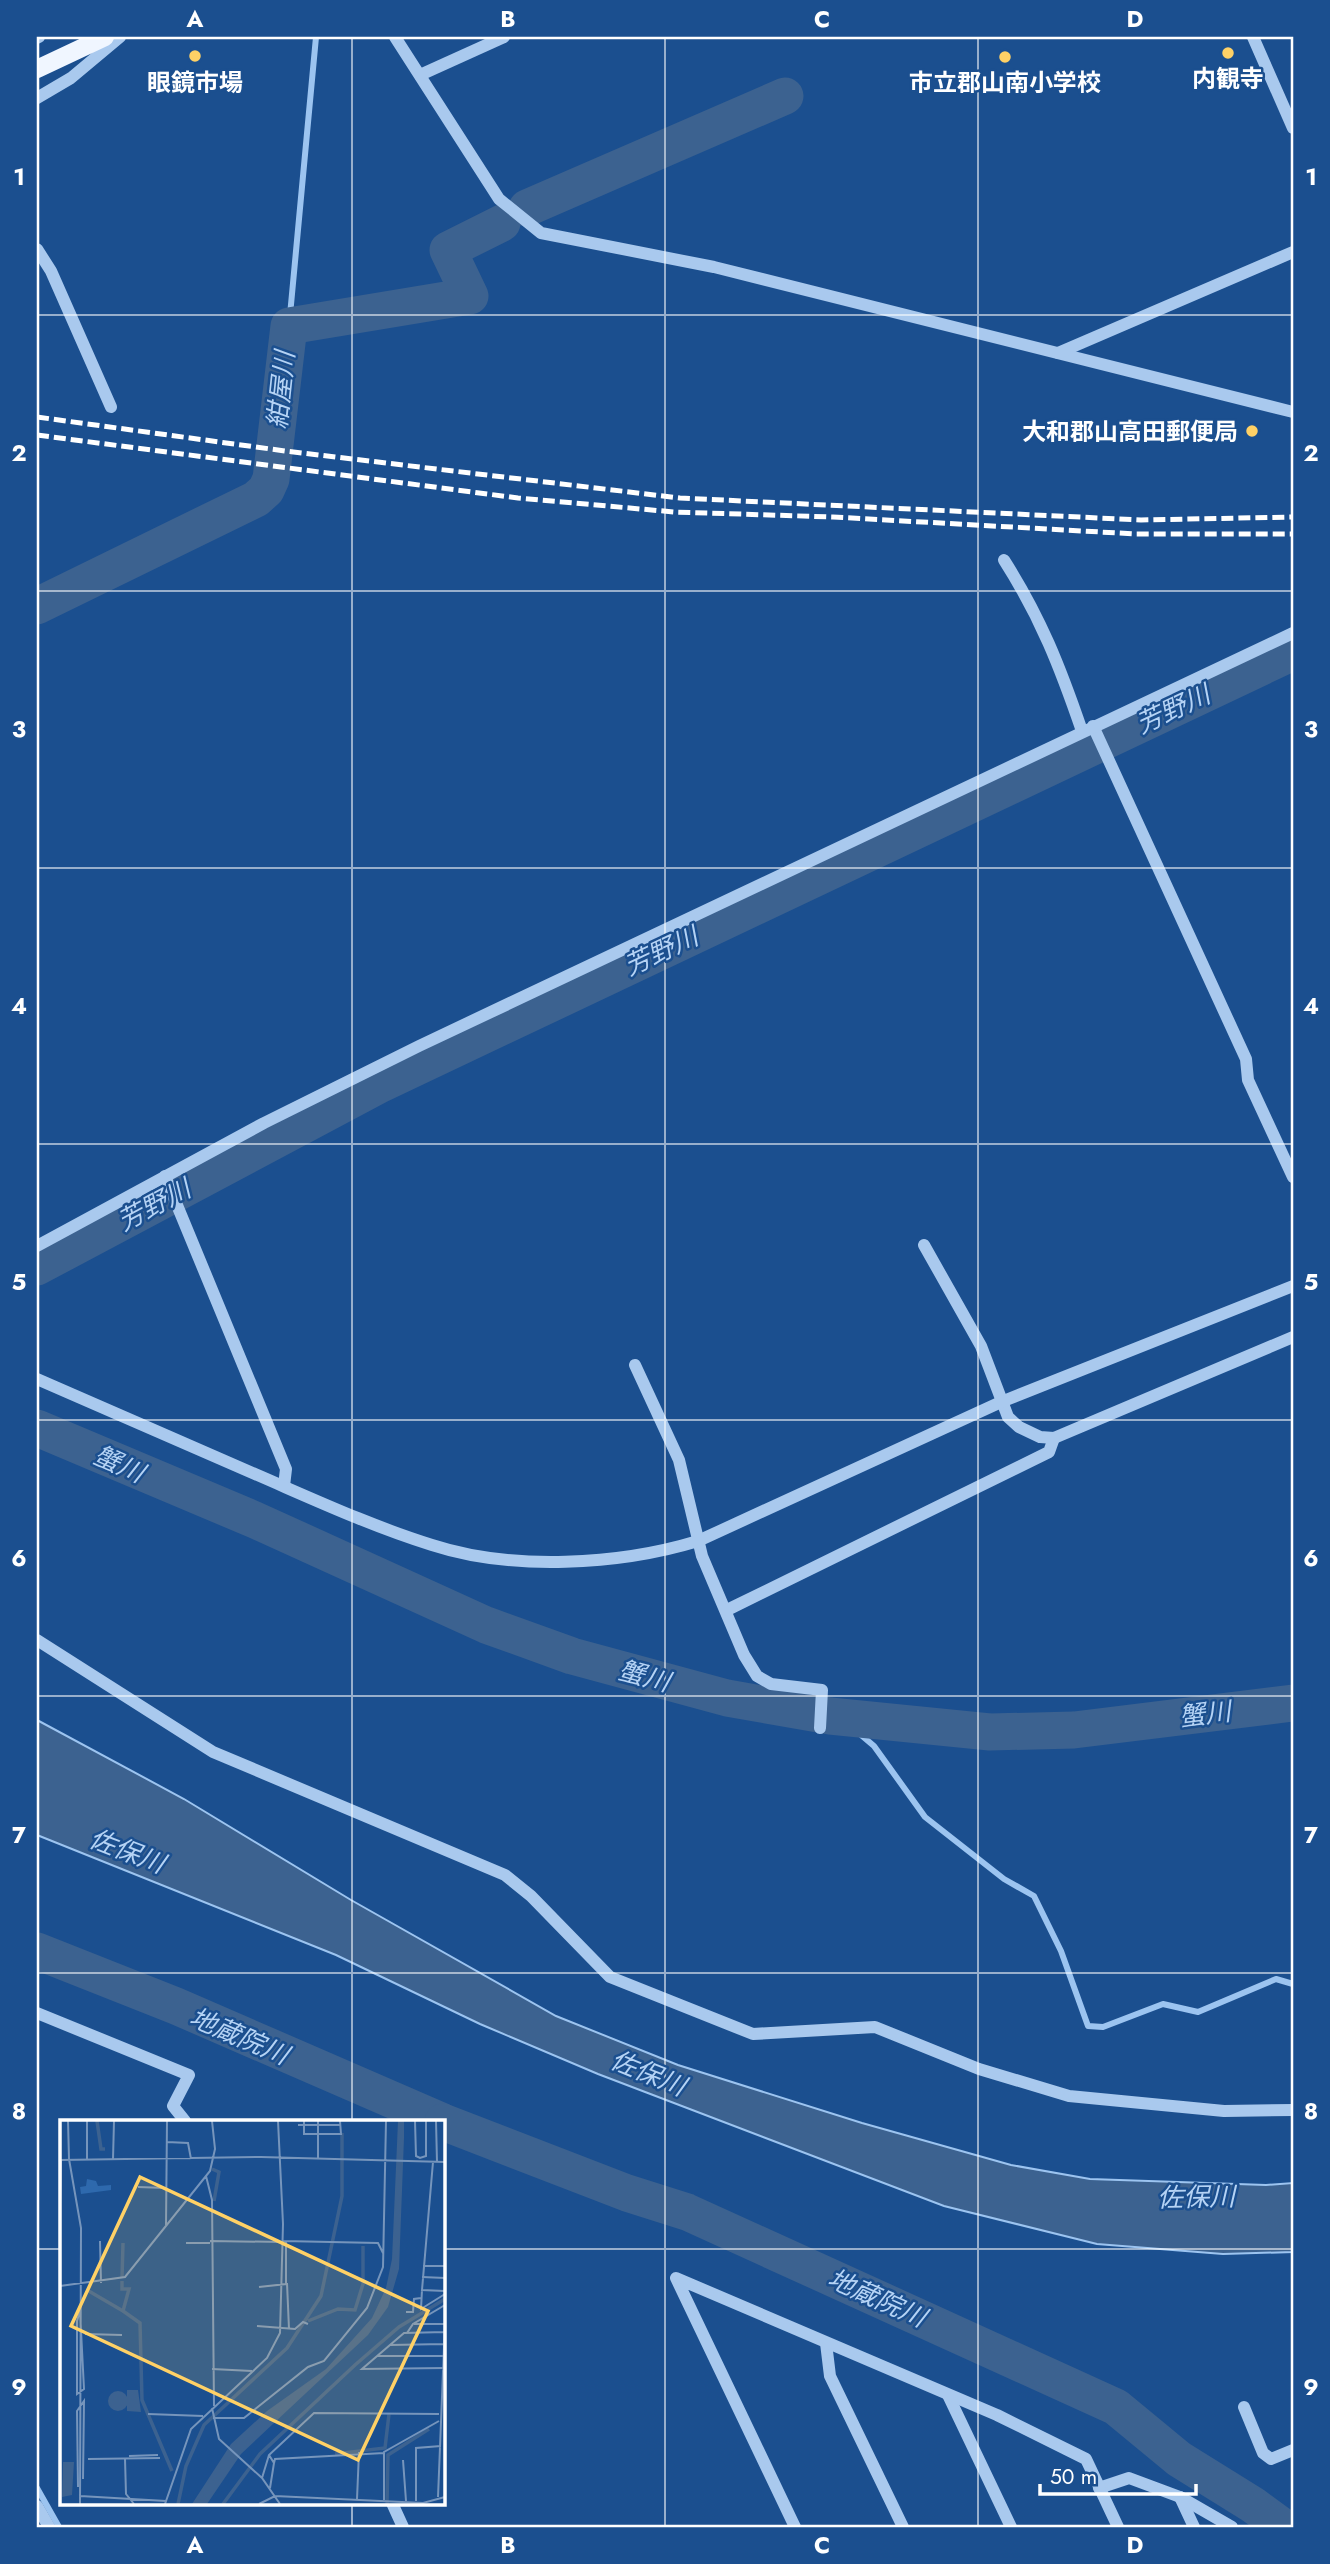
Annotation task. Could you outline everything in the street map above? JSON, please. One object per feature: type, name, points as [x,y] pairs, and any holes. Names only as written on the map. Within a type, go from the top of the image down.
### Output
[{"type":"main road","points":[[37,69],[105,37]]},
{"type":"street","points":[[37,98],[71,78],[120,37]]},
{"type":"street","points":[[395,37],[499,199],[541,233],[714,267],[1293,412]]},
{"type":"street","points":[[420,75],[505,37]]},
{"type":"street","points":[[1253,37],[1293,128]]},
{"type":"street","points":[[37,248],[51,271],[111,407]]},
{"type":"street","points":[[1058,354],[1293,252]]},
{"type":"street","points":[[1004,561],[1032,604],[1088,729],[1105,754],[1246,1059],[1248,1080],[1293,1177]]},
{"type":"street","points":[[37,1246],[419,1046],[1293,633]]},
{"type":"street","points":[[165,1177],[286,1469],[284,1486]]},
{"type":"street","points":[[924,1245],[982,1346],[1008,1417],[1019,1427],[1040,1437],[1054,1438],[1293,1337]]},
{"type":"street","points":[[37,1379],[338,1511],[434,1546],[512,1559],[587,1561],[662,1551],[698,1541],[1001,1402],[1293,1286]]},
{"type":"street","points":[[635,1365],[679,1460],[698,1541],[744,1655],[757,1676],[771,1684],[822,1690],[820,1728]]},
{"type":"street","points":[[727,1609],[1049,1452],[1054,1438]]},
{"type":"street","points":[[37,1640],[213,1752],[505,1875],[531,1896],[610,1977],[752,2034],[875,2027],[979,2069],[1069,2096],[1224,2111],[1293,2110]]},
{"type":"street","points":[[37,2013],[189,2075],[173,2106],[185,2120]]},
{"type":"street","points":[[795,2527],[676,2277],[997,2415],[1086,2459],[1118,2527]]},
{"type":"street","points":[[826,2343],[830,2376],[903,2527]]},
{"type":"street","points":[[948,2395],[1011,2527]]},
{"type":"street","points":[[1244,2407],[1263,2453],[1271,2459],[1293,2450]]},
{"type":"street","points":[[1099,2488],[1129,2478],[1180,2497],[1232,2527]]},
{"type":"street","points":[[1180,2497],[1194,2527]]},
{"type":"street","points":[[392,2504],[403,2527]]},
{"type":"street","points":[[37,2506],[49,2527]]},
{"type":"water","name":"佐保川","points":[[37,1720],[184,1799],[351,1900],[556,2016],[678,2065],[862,2123],[1011,2165],[1090,2179],[1266,2185],[1293,2183],[1293,2252],[1223,2254],[1097,2244],[944,2206],[598,2074],[480,2024],[336,1955],[37,1835]]},
{"type":"waterway","points":[[289,326],[316,37]]},
{"type":"waterway","name":"紺屋川","points":[[527,208],[785,96]]},
{"type":"waterway","name":"紺屋川","points":[[37,606],[256,499],[266,490],[271,479],[289,326],[470,296],[448,250],[502,223]]},
{"type":"waterway","name":"芳野川","points":[[37,1267],[381,1084],[1293,652]]},
{"type":"waterway","name":"蟹川","points":[[37,1428],[255,1520],[486,1625],[572,1656],[727,1698],[830,1716],[990,1732],[1074,1730],[1293,1703]]},
{"type":"waterway","points":[[841,1718],[874,1746],[925,1817],[1004,1879],[1034,1896],[1061,1951],[1088,2026],[1103,2027],[1163,2004],[1198,2012],[1276,1979],[1293,1984]]},
{"type":"waterway","name":"地蔵院川","points":[[37,1951],[176,2006],[439,2120]]},
{"type":"waterway","name":"地蔵院川","points":[[444,2122],[627,2193],[687,2212],[1116,2407],[1179,2459],[1283,2527]]},
{"type":"waterway","points":[[37,2488],[59,2527]]},
{"type":"railway","points":[[37,417],[285,451],[680,498],[1141,520],[1293,517]]},
{"type":"railway","points":[[37,435],[518,498],[674,512],[833,517],[1136,534],[1293,534]]},
{"type":"place","name":"内観寺","points":[[1228,53]]},
{"type":"place","name":"眼鏡市場","points":[[195,56]]},
{"type":"place","name":"市立郡山南小学校","points":[[1005,57]]},
{"type":"place","name":"大和郡山高田郵便局","points":[[1252,431]]}]
